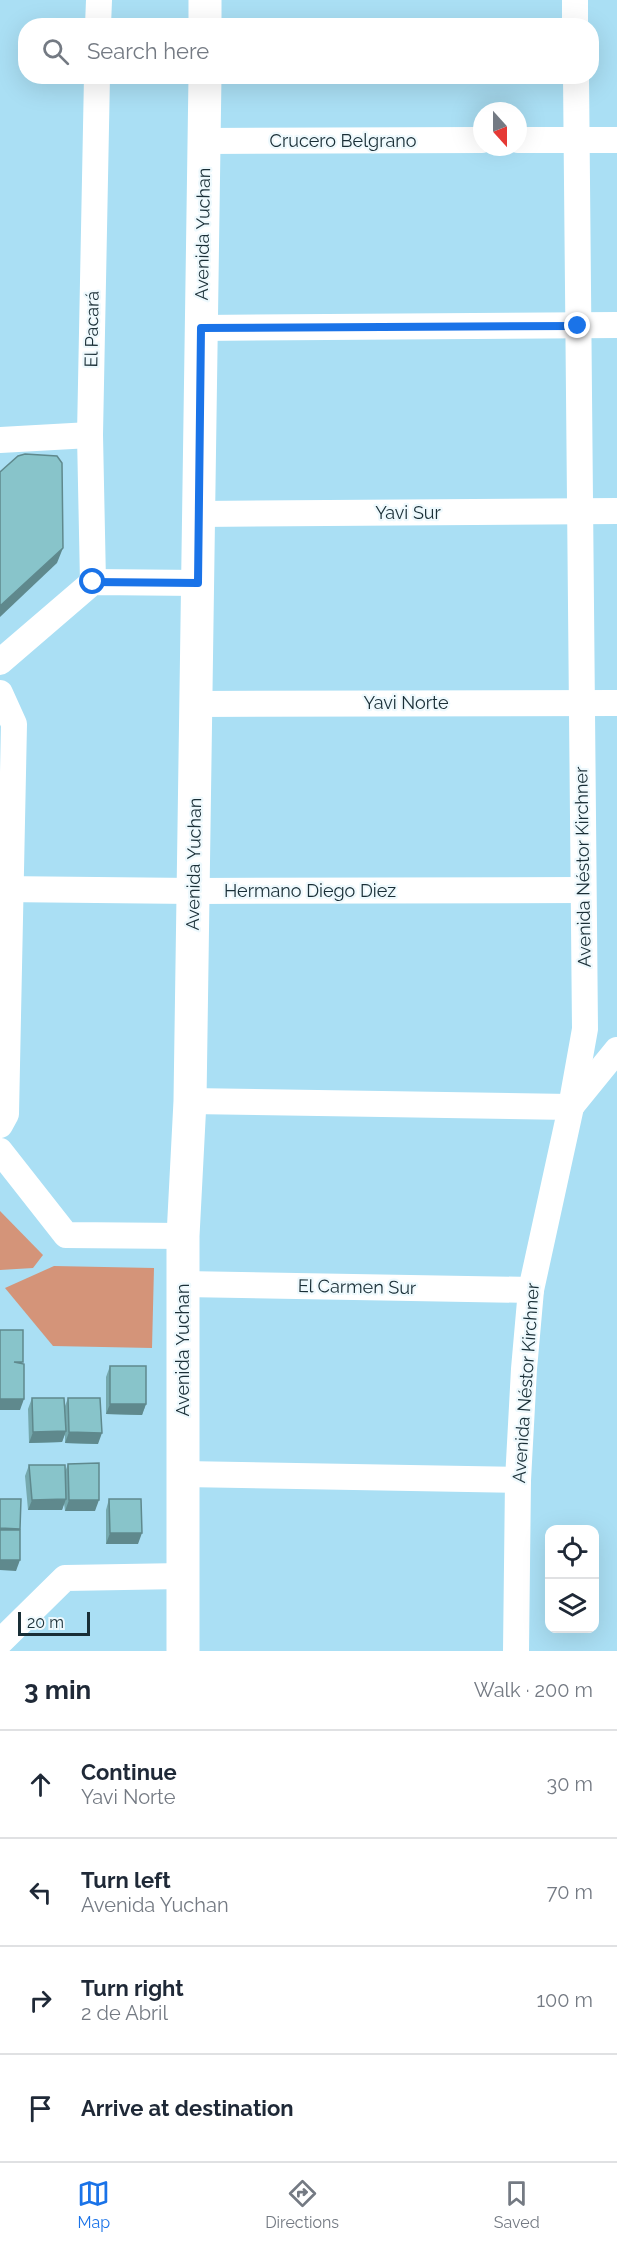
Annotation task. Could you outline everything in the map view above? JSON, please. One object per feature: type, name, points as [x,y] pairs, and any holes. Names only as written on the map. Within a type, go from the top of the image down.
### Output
[{"type":"street","points":[[98,18],[99,0]]},
{"type":"street","points":[[205,0],[205,18]]},
{"type":"street","points":[[575,0],[575,18]]},
{"type":"street","name":"El Pacará","points":[[93,582],[90,435],[97,84]]},
{"type":"street","name":"Avenida Yuchan","points":[[183,1651],[183,1236],[190,1101],[205,84]]},
{"type":"street","name":"Avenida Néstor Kirchner","points":[[516,1651],[518,1480],[531,1290],[571,1107],[585,1029],[576,84]]},
{"type":"street","name":"Crucero Belgrano","points":[[204,141],[473,140]]},
{"type":"street","points":[[527,140],[617,140]]},
{"type":"street","points":[[201,328],[617,325]]},
{"type":"street","points":[[0,440],[90,435]]},
{"type":"street","name":"Yavi Sur","points":[[199,514],[617,511]]},
{"type":"street","points":[[0,662],[93,582],[198,583]]},
{"type":"street","points":[[0,693],[14,724],[5,889],[6,1114],[0,1125]]},
{"type":"street","name":"Yavi Norte","points":[[196,704],[617,703]]},
{"type":"street","name":"Hermano Diego Diez","points":[[5,889],[584,890]]},
{"type":"street","points":[[190,1101],[571,1107],[617,1050]]},
{"type":"street","points":[[0,1151],[66,1235],[183,1236]]},
{"type":"street","name":"El Carmen Sur","points":[[183,1284],[531,1290]]},
{"type":"street","points":[[183,1474],[518,1480]]},
{"type":"street","points":[[0,1642],[65,1578],[183,1576]]},
{"type":"shaded area","points":[[0,1211],[43,1255],[33,1268],[0,1270]]},
{"type":"shaded area","points":[[54,1266],[154,1268],[152,1348],[53,1346],[5,1288]]},
{"type":"building","points":[[25,454],[57,456],[62,463],[63,548],[0,606],[0,472],[18,456]]},
{"type":"building","points":[[0,1330],[23,1330],[23,1362],[14,1362],[24,1364],[24,1399],[0,1399]]},
{"type":"building","points":[[110,1366],[146,1366],[146,1404],[110,1404]]},
{"type":"building","points":[[32,1398],[64,1398],[66,1431],[33,1432]]},
{"type":"building","points":[[68,1398],[100,1398],[102,1433],[69,1432]]},
{"type":"building","points":[[99,1463],[99,1500],[69,1500],[68,1464]]},
{"type":"building","points":[[29,1465],[65,1465],[66,1499],[32,1500]]},
{"type":"building","points":[[0,1499],[21,1499],[20,1529],[0,1528]]},
{"type":"building","points":[[109,1499],[141,1499],[142,1533],[110,1533]]},
{"type":"building","points":[[0,1530],[20,1530],[20,1560],[0,1560]]},
{"type":"route","points":[[93,582],[198,583],[201,328],[578,326]]}]
